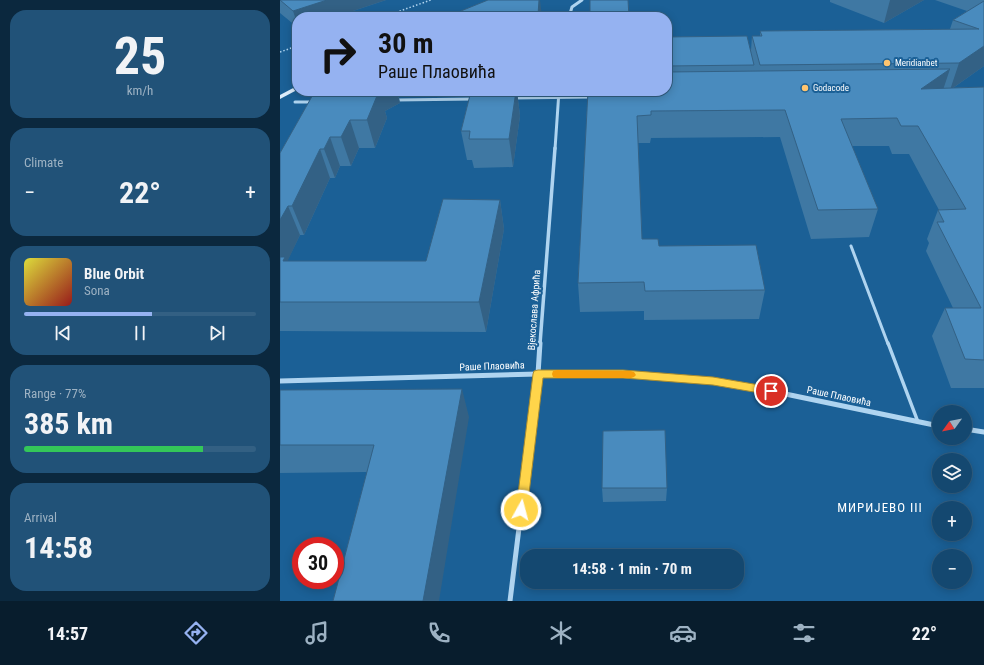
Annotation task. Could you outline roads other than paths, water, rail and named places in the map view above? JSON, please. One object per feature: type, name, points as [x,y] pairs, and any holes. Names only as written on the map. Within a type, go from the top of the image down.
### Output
[{"type":"street","points":[[570,12],[572,7],[582,0]]},
{"type":"street","points":[[280,98],[292,91]]},
{"type":"street","name":"Вјекослава Афрића","points":[[510,601],[538,374],[558,97]]},
{"type":"street","points":[[510,98],[597,97]]},
{"type":"street","points":[[391,100],[478,99]]},
{"type":"street","points":[[295,102],[319,102]]},
{"type":"street","name":"Раше Плаовића","points":[[280,381],[538,374],[623,374],[713,381],[771,391],[932,425]]},
{"type":"street","points":[[972,430],[984,432]]},
{"type":"lane","points":[[851,246],[918,422]]},
{"type":"place","name":"Meridianbet","points":[[887,63]]},
{"type":"place","name":"Godacode","points":[[805,88]]},
{"type":"district","name":"МИРИЈЕВО III","points":[[880,507]]}]
